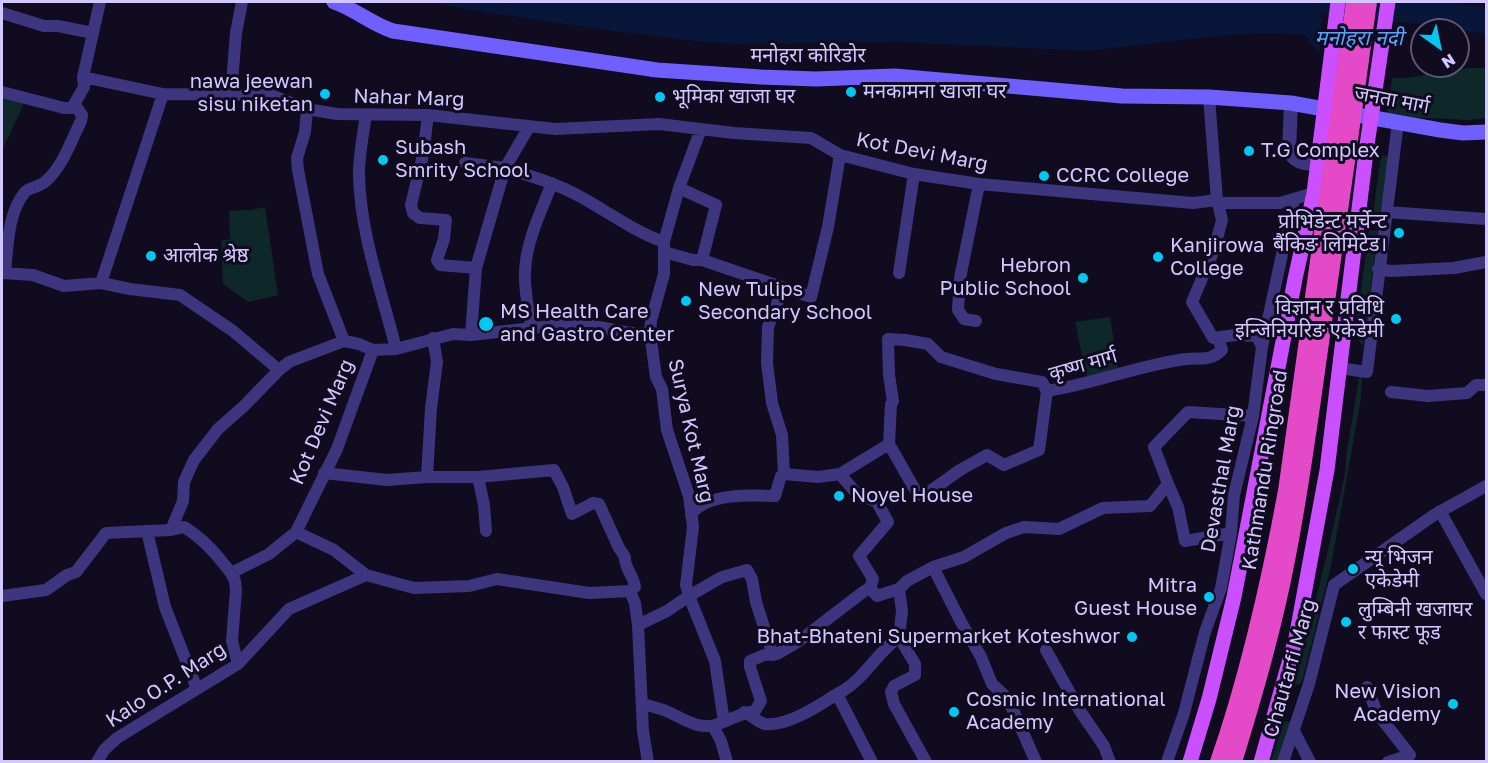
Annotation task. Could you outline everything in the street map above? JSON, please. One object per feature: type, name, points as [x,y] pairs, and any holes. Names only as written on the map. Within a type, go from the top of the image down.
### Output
[{"type":"highway","name":"Kathmandu Ringroad","points":[[1218,762],[1250,659],[1277,540],[1295,427],[1354,2]]},
{"type":"highway","name":"Kathmandu Ringroad","points":[[1234,762],[1255,693],[1288,557],[1299,496],[1337,242],[1334,148],[1369,2]]},
{"type":"main road","name":"मनोहरा कोरिडोर","points":[[334,2],[393,31],[657,70],[794,78],[895,76],[1122,96],[1209,97],[1291,103]]},
{"type":"main road","points":[[1190,762],[1222,648],[1236,588],[1319,165],[1334,148],[1338,2]]},
{"type":"main road","points":[[1260,762],[1296,638],[1327,470],[1366,152],[1388,2]]},
{"type":"main road","name":"जनता मार्ग","points":[[1291,103],[1463,133],[1486,132]]},
{"type":"street","points":[[2,92],[72,108],[84,87],[83,77],[100,2]]},
{"type":"street","points":[[231,95],[236,33],[242,2]]},
{"type":"street","points":[[2,14],[44,26],[58,26],[93,33]]},
{"type":"street","name":"Nahar Marg","points":[[83,77],[163,94],[271,96],[307,109],[337,114],[428,115],[555,129],[660,124],[811,138],[840,155]]},
{"type":"street","points":[[101,283],[163,94]]},
{"type":"street","points":[[1209,97],[1218,202],[1222,220],[1214,250],[1192,302],[1214,338],[1235,335],[1257,336],[1262,347]]},
{"type":"street","points":[[1291,103],[1289,151],[1292,157],[1301,163],[1319,165]]},
{"type":"street","points":[[75,105],[82,115],[81,121],[65,155],[44,183],[27,190],[20,202],[9,229],[3,273],[33,275],[64,286],[101,283],[180,295],[233,331],[279,370]]},
{"type":"street","points":[[307,109],[305,132],[297,158],[298,170],[318,274],[344,341]]},
{"type":"street","points":[[366,115],[359,173],[361,197],[372,261],[396,349]]},
{"type":"street","points":[[428,115],[423,155],[414,184],[411,205],[413,213],[420,218],[446,220],[444,239],[437,260],[440,265],[476,268]]},
{"type":"street","points":[[1338,368],[1367,372],[1398,122]]},
{"type":"street","points":[[471,335],[476,268],[505,168],[529,127]]},
{"type":"street","name":"Surya Kot Marg","points":[[688,596],[686,585],[693,526],[688,496],[667,430],[662,389],[656,376],[650,333],[664,274],[664,247],[679,188],[701,129]]},
{"type":"street","name":"Kot Devi Marg","points":[[664,247],[693,260],[702,260],[811,297],[828,227],[840,155],[914,174],[979,184],[1194,203],[1280,202],[1314,193]]},
{"type":"street","points":[[465,163],[505,168],[552,183],[615,216],[640,234],[664,247]]},
{"type":"street","points":[[898,273],[914,174]]},
{"type":"street","points":[[531,328],[525,273],[531,239],[552,183]]},
{"type":"street","points":[[976,321],[964,319],[958,310],[960,278],[979,184]]},
{"type":"street","points":[[679,188],[716,205],[702,260]]},
{"type":"street","name":"Devasthal Marg","points":[[1167,762],[1184,713],[1205,632],[1221,588],[1231,533],[1234,495],[1253,416],[1262,347],[1294,199]]},
{"type":"street","points":[[1387,212],[1486,219]]},
{"type":"street","points":[[1378,269],[1390,271],[1454,268],[1486,262]]},
{"type":"street","points":[[691,515],[695,509],[704,504],[723,498],[753,495],[775,496],[781,476],[784,474],[782,435],[772,403],[767,363],[768,327],[780,296],[780,287]]},
{"type":"street","name":"Kot Devi Marg","points":[[231,573],[269,554],[296,532],[336,449],[373,350],[396,349],[433,338],[463,333],[471,335],[577,323],[631,333],[650,333]]},
{"type":"street","points":[[427,477],[431,408],[437,362],[433,338]]},
{"type":"street","name":"कृष्ण मार्ग","points":[[889,444],[918,495],[929,492],[960,470],[987,455],[1004,465],[1039,450],[1047,391],[1074,387],[1190,358],[1200,360],[1222,350],[1218,338]]},
{"type":"street","points":[[784,474],[818,477],[840,474],[889,444],[893,401],[889,375],[888,339],[928,344],[941,357],[996,374],[1042,382],[1047,391]]},
{"type":"street","points":[[171,530],[183,501],[184,482],[194,460],[218,429],[279,370],[289,362],[344,341],[373,350]]},
{"type":"street","points":[[1391,392],[1428,396],[1467,393],[1476,385],[1486,384]]},
{"type":"street","points":[[1231,533],[1185,541],[1178,507],[1154,447],[1188,412],[1253,416]]},
{"type":"street","points":[[296,532],[334,550],[366,575],[414,588],[469,586],[497,579],[589,593],[630,591],[635,587],[625,564],[625,557],[599,504],[593,503],[572,514],[564,487],[554,470],[478,477],[387,480],[324,473]]},
{"type":"street","points":[[642,704],[667,711],[682,720],[703,726],[719,724],[744,712],[755,711],[761,701],[750,662],[764,655],[773,656],[799,640],[870,588],[873,579],[859,556],[888,522],[877,502],[856,494],[840,474]]},
{"type":"street","points":[[478,477],[484,505],[486,531]]},
{"type":"street","points":[[870,588],[877,596],[899,589],[907,581],[933,567],[964,557],[1006,533],[1024,527],[1059,529],[1103,508],[1150,506],[1168,484]]},
{"type":"street","points":[[1486,486],[1440,511],[1486,594]]},
{"type":"street","name":"Chautarfi Marg","points":[[1283,762],[1309,684],[1334,585],[1440,511]]},
{"type":"street","points":[[2,596],[46,590],[67,575],[76,572],[106,533],[171,530],[184,527],[215,552],[236,581],[232,641],[238,664]]},
{"type":"street","points":[[147,531],[165,607],[197,689]]},
{"type":"street","points":[[933,567],[981,657],[992,684],[1004,695],[1013,710],[1036,762]]},
{"type":"street","points":[[638,625],[667,611],[722,577],[747,570],[752,579],[756,602],[773,656]]},
{"type":"street","name":"Kalo O.P. Marg","points":[[97,762],[104,750],[117,738],[238,664],[289,609],[366,575]]},
{"type":"street","points":[[899,589],[902,611],[899,637],[915,664],[915,675],[894,686],[891,692],[894,704],[926,762]]},
{"type":"street","points":[[630,591],[635,603],[638,625],[643,731],[648,762]]},
{"type":"street","points":[[688,596],[715,661],[719,724],[727,762]]},
{"type":"street","points":[[744,712],[764,724],[781,722],[818,707],[854,683],[888,644],[899,637]]},
{"type":"street","points":[[1046,650],[1080,711],[1104,746],[1110,762]]},
{"type":"street","points":[[1367,687],[1377,712],[1412,758],[1388,762]]},
{"type":"street","points":[[837,694],[872,762]]},
{"type":"street","points":[[1294,731],[1310,762]]},
{"type":"green space","points":[[1470,68],[1486,68],[1486,118],[1468,120],[1387,116],[1392,78],[1470,78]]},
{"type":"green space","points":[[2,94],[25,101],[2,151]]},
{"type":"green space","points":[[1381,155],[1389,157],[1380,215],[1373,214]]},
{"type":"green space","points":[[265,207],[278,295],[248,302],[223,284],[221,241],[230,239],[229,211]]},
{"type":"green space","points":[[1369,230],[1378,231],[1363,347],[1355,334]]},
{"type":"green space","points":[[1110,317],[1119,375],[1088,384],[1075,322]]},
{"type":"green space","points":[[1362,376],[1361,398],[1331,566],[1302,682],[1294,685],[1346,468],[1359,378]]},
{"type":"green space","points":[[1284,721],[1291,722],[1278,761],[1271,762]]},
{"type":"water","name":"मनोहरा नदी","points":[[434,2],[1403,2],[1332,71],[1305,35],[1267,33],[1216,36],[1089,51],[900,42],[736,44],[612,31],[459,8]]},
{"type":"pier","points":[[1323,2],[1403,2],[1392,81],[1330,73],[1319,58]]},
{"type":"waterway","points":[[1330,2],[1486,21]]},
{"type":"place","name":"मनकामना खाजा घर","points":[[851,92]]},
{"type":"place","name":"nawa jeewan sisu niketan","points":[[325,94]]},
{"type":"place","name":"भूमिका खाजा घर","points":[[660,97]]},
{"type":"place","name":"T.G Complex","points":[[1249,151]]},
{"type":"place","name":"Subash Smrity School","points":[[383,160]]},
{"type":"place","name":"CCRC College","points":[[1044,176]]},
{"type":"place","name":"प्रोभिडेन्ट मर्चेन्ट बैंकिङ लिमिटेड।","points":[[1399,233]]},
{"type":"place","name":"आलोक श्रेष्ठ","points":[[151,256]]},
{"type":"place","name":"Kanjirowa College","points":[[1158,257]]},
{"type":"place","name":"Hebron Public School","points":[[1083,278]]},
{"type":"place","name":"New Tulips Secondary School","points":[[686,301]]},
{"type":"place","name":"विज्ञान र प्रविधि इन्जिनियरिङ एकेडेमी","points":[[1396,319]]},
{"type":"place","name":"MS Health Care and Gastro Center","points":[[486,324]]},
{"type":"place","name":"Noyel House","points":[[839,496]]},
{"type":"place","name":"न्यू भिजन एकेडेमी","points":[[1353,569]]},
{"type":"place","name":"Mitra Guest House","points":[[1209,597]]},
{"type":"place","name":"लुम्बिनी खजाघर र फास्ट फूड","points":[[1346,622]]},
{"type":"place","name":"Bhat-Bhateni Supermarket Koteshwor","points":[[1132,637]]},
{"type":"place","name":"New Vision Academy","points":[[1453,704]]},
{"type":"place","name":"Cosmic International Academy","points":[[954,712]]}]
